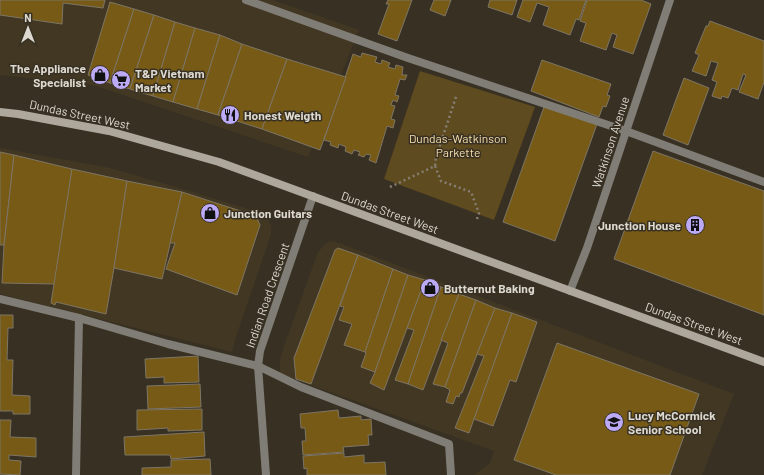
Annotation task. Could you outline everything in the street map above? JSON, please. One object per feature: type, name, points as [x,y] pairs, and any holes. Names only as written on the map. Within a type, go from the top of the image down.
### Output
[{"type":"main road","name":"Dundas Street West","points":[[0,112],[108,131],[218,162],[764,362]]},
{"type":"street","points":[[246,0],[408,58],[626,131],[764,182]]},
{"type":"street","name":"Watkinson Avenue","points":[[570,291],[587,248],[670,0]]},
{"type":"street","name":"Indian Road Crescent","points":[[266,475],[258,366],[260,351],[313,196]]},
{"type":"street","points":[[0,299],[80,318],[168,344],[258,366],[301,387],[449,444],[451,475]]},
{"type":"street","points":[[76,475],[80,318]]},
{"type":"path","points":[[457,94],[436,157],[435,166],[441,181],[471,192],[479,213],[477,219]]},
{"type":"path","points":[[390,187],[435,166]]},
{"type":"shaded area","points":[[0,0],[273,0],[359,30],[308,157],[93,85],[0,75]]},
{"type":"shaded area","points":[[0,148],[110,168],[261,213],[267,218],[271,225],[271,234],[232,352],[0,294]]},
{"type":"shaded area","points":[[330,241],[339,243],[734,394],[702,475],[474,475],[490,463],[494,451],[280,374],[280,360],[283,349],[318,252]]},
{"type":"green space","name":"Dundas-Watkinson Parkette","points":[[420,71],[535,107],[494,220],[384,179]]},
{"type":"building","points":[[0,0],[105,0],[103,8],[63,3],[62,24],[0,15]]},
{"type":"building","points":[[388,0],[412,0],[397,41],[378,34],[389,4],[386,4]]},
{"type":"building","points":[[434,0],[451,0],[445,16],[430,10]]},
{"type":"building","points":[[490,0],[517,0],[512,15],[488,7]]},
{"type":"building","points":[[523,0],[586,0],[579,20],[576,19],[570,35],[543,25],[549,7],[537,3],[530,22],[517,17]]},
{"type":"building","points":[[587,0],[641,0],[651,4],[633,54],[613,47],[617,35],[612,33],[606,50],[580,41],[586,23],[580,21]]},
{"type":"building","points":[[110,2],[134,9],[110,83],[88,75]]},
{"type":"building","points":[[134,9],[154,15],[130,89],[110,83]]},
{"type":"building","points":[[154,15],[175,22],[153,96],[130,89]]},
{"type":"building","points":[[710,21],[764,41],[764,82],[758,99],[739,92],[746,75],[743,74],[738,90],[732,88],[728,98],[722,96],[721,99],[712,96],[717,82],[712,80],[718,63],[711,61],[706,76],[692,71],[699,55],[695,53],[706,26],[708,26]]},
{"type":"building","points":[[175,22],[195,28],[173,102],[153,96]]},
{"type":"building","points":[[195,28],[220,35],[197,109],[173,102]]},
{"type":"building","points":[[220,35],[242,44],[218,115],[197,109]]},
{"type":"building","points":[[242,44],[287,59],[262,129],[218,115]]},
{"type":"building","points":[[362,53],[377,57],[375,62],[381,64],[382,60],[390,63],[388,67],[395,69],[396,65],[403,67],[402,75],[407,75],[405,80],[400,79],[395,95],[399,96],[397,102],[393,100],[391,105],[395,106],[391,119],[395,120],[393,128],[387,126],[376,163],[369,160],[371,155],[366,154],[364,157],[358,155],[360,152],[354,150],[352,154],[345,151],[346,147],[339,144],[338,148],[330,145],[331,142],[324,140],[353,54],[361,57]]},
{"type":"building","points":[[287,59],[346,77],[320,150],[262,129]]},
{"type":"building","points":[[542,60],[611,84],[607,95],[610,96],[606,107],[603,106],[599,117],[531,91]]},
{"type":"building","points":[[684,78],[709,88],[688,145],[663,135]]},
{"type":"building","points":[[544,107],[597,124],[555,241],[503,222]]},
{"type":"building","name":"Junction House","points":[[653,151],[764,191],[764,315],[614,259]]},
{"type":"building","points":[[0,152],[14,155],[4,245],[0,245]]},
{"type":"building","points":[[14,155],[72,169],[55,284],[2,283],[4,245]]},
{"type":"building","points":[[72,169],[127,181],[106,314],[56,302],[55,305],[51,303]]},
{"type":"building","points":[[127,181],[182,192],[162,279],[114,268]]},
{"type":"building","points":[[182,192],[256,216],[260,225],[237,295],[166,269],[175,243],[170,243]]},
{"type":"building","points":[[338,248],[358,255],[311,384],[296,379],[294,358],[335,250]]},
{"type":"building","points":[[358,255],[393,269],[365,352],[344,345],[352,324],[339,320],[344,307],[340,306]]},
{"type":"building","points":[[393,269],[408,275],[375,372],[361,367]]},
{"type":"building","points":[[408,275],[425,280],[384,390],[370,383]]},
{"type":"building","points":[[425,280],[441,287],[408,384],[395,380],[414,330],[407,328]]},
{"type":"building","points":[[441,287],[459,294],[423,390],[408,384]]},
{"type":"building","points":[[459,294],[476,300],[445,387],[433,384],[448,343],[441,340]]},
{"type":"building","points":[[476,300],[495,308],[462,393],[460,393],[459,397],[456,396],[453,404],[446,402],[450,390],[445,387]]},
{"type":"building","points":[[495,308],[512,313],[469,433],[455,428],[484,356],[477,354]]},
{"type":"building","points":[[512,313],[537,322],[516,382],[510,380],[493,426],[474,419]]},
{"type":"building","points":[[0,315],[13,315],[13,328],[8,328],[7,360],[13,360],[12,395],[30,396],[30,414],[13,414],[13,411],[0,411]]},
{"type":"building","name":"Lucy McCormick Senior School","points":[[557,343],[699,394],[670,475],[556,475],[514,460]]},
{"type":"building","points":[[198,356],[199,382],[164,383],[164,377],[146,378],[145,359]]},
{"type":"building","points":[[200,384],[201,407],[148,409],[147,386]]},
{"type":"building","points":[[202,409],[202,430],[168,431],[168,428],[137,430],[137,410]]},
{"type":"building","points":[[338,410],[339,418],[361,416],[361,420],[371,419],[372,435],[368,435],[369,445],[343,447],[344,452],[303,455],[302,441],[306,441],[305,428],[301,428],[300,414]]},
{"type":"building","points":[[0,420],[11,420],[10,437],[36,438],[36,457],[9,455],[9,460],[21,461],[20,475],[0,474]]},
{"type":"building","points":[[204,432],[205,456],[171,459],[170,455],[125,455],[124,437]]},
{"type":"building","points":[[344,453],[344,457],[364,455],[364,463],[385,462],[386,475],[307,475],[307,468],[304,469],[303,456]]},
{"type":"building","points":[[210,459],[211,475],[142,475],[142,468],[171,467],[171,460]]},
{"type":"place","name":"The Appliance Specialist","points":[[100,75]]},
{"type":"place","name":"T&P Vietnam Market","points":[[121,80]]},
{"type":"place","name":"Honest Weigth","points":[[230,115]]},
{"type":"place","name":"Junction Guitars","points":[[210,213]]},
{"type":"place","name":"Junction House","points":[[695,225]]},
{"type":"place","name":"Butternut Baking","points":[[430,288]]},
{"type":"place","name":"Lucy McCormick Senior School","points":[[614,422]]}]
